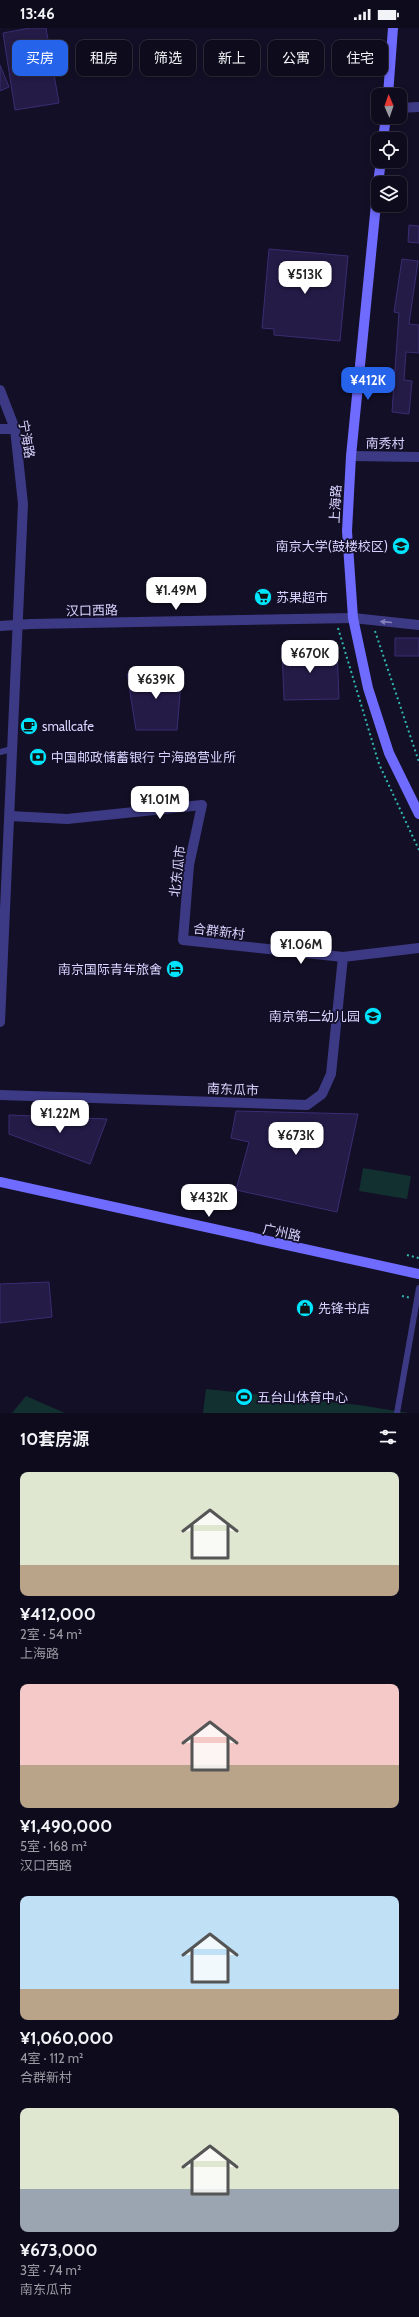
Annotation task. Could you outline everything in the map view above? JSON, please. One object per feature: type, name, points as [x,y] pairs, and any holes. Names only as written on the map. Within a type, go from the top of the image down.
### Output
[{"type":"main road","points":[[389,88],[393,28]]},
{"type":"main road","name":"上海路","points":[[375,212],[350,456],[347,531],[353,618],[368,688],[388,753],[419,814]]},
{"type":"main road","name":"广州路","points":[[0,1182],[419,1274]]},
{"type":"street","points":[[407,108],[419,107]]},
{"type":"street","name":"宁海路","points":[[0,390],[15,429],[23,504],[16,626],[10,816],[0,1022]]},
{"type":"street","points":[[0,429],[15,429]]},
{"type":"street","name":"南秀村","points":[[350,456],[419,457]]},
{"type":"street","name":"汉口西路","points":[[0,626],[353,618],[419,625]]},
{"type":"street","name":"北东瓜市","points":[[10,816],[67,819],[202,805],[189,865],[184,940]]},
{"type":"street","name":"合群新村","points":[[184,940],[343,957],[419,948]]},
{"type":"street","name":"南东瓜市","points":[[0,1095],[307,1105],[322,1094],[331,1074],[343,957]]},
{"type":"lane","points":[[0,752],[12,749]]},
{"type":"lane","points":[[397,1413],[419,1288]]},
{"type":"path","points":[[372,621],[419,762]]},
{"type":"path","points":[[407,1255],[419,1258]]},
{"type":"green space","points":[[363,1168],[411,1176],[407,1199],[359,1191]]},
{"type":"green space","name":"五台山体育中心","points":[[206,1389],[359,1405],[409,1413],[203,1413]]},
{"type":"green space","points":[[26,1396],[65,1413],[12,1413]]},
{"type":"building","points":[[30,28],[46,28],[48,40],[12,40],[12,76],[54,76],[59,103],[15,110],[3,33]]},
{"type":"building","points":[[0,65],[9,87],[0,91]]},
{"type":"building","points":[[409,225],[419,226],[419,243],[408,242]]},
{"type":"building","points":[[269,249],[348,256],[340,341],[274,335],[274,329],[262,328]]},
{"type":"building","points":[[402,259],[418,261],[409,324],[419,325],[419,353],[406,352],[404,380],[412,381],[409,414],[392,412],[399,313],[394,312]]},
{"type":"building","points":[[395,638],[419,638],[419,656],[395,656]]},
{"type":"building","points":[[337,647],[339,699],[284,700],[282,648]]},
{"type":"building","points":[[182,671],[177,730],[136,730],[127,674]]},
{"type":"building","points":[[236,1111],[358,1114],[337,1212],[236,1190],[249,1142],[231,1138]]},
{"type":"building","points":[[9,1115],[107,1119],[90,1164],[9,1134]]},
{"type":"building","points":[[49,1282],[52,1317],[0,1323],[0,1284]]},
{"type":"place","name":"南京大学(鼓楼校区)","points":[[401,546]]},
{"type":"place","name":"苏果超市","points":[[263,597]]},
{"type":"place","name":"smallcafe","points":[[29,726]]},
{"type":"place","name":"中国邮政储蓄银行 宁海路营业所","points":[[38,757]]},
{"type":"place","name":"南京国际青年旅舍","points":[[175,969]]},
{"type":"place","name":"南京第二幼儿园","points":[[373,1016]]},
{"type":"place","name":"先锋书店","points":[[305,1308]]},
{"type":"place","name":"五台山体育中心","points":[[244,1397]]}]
